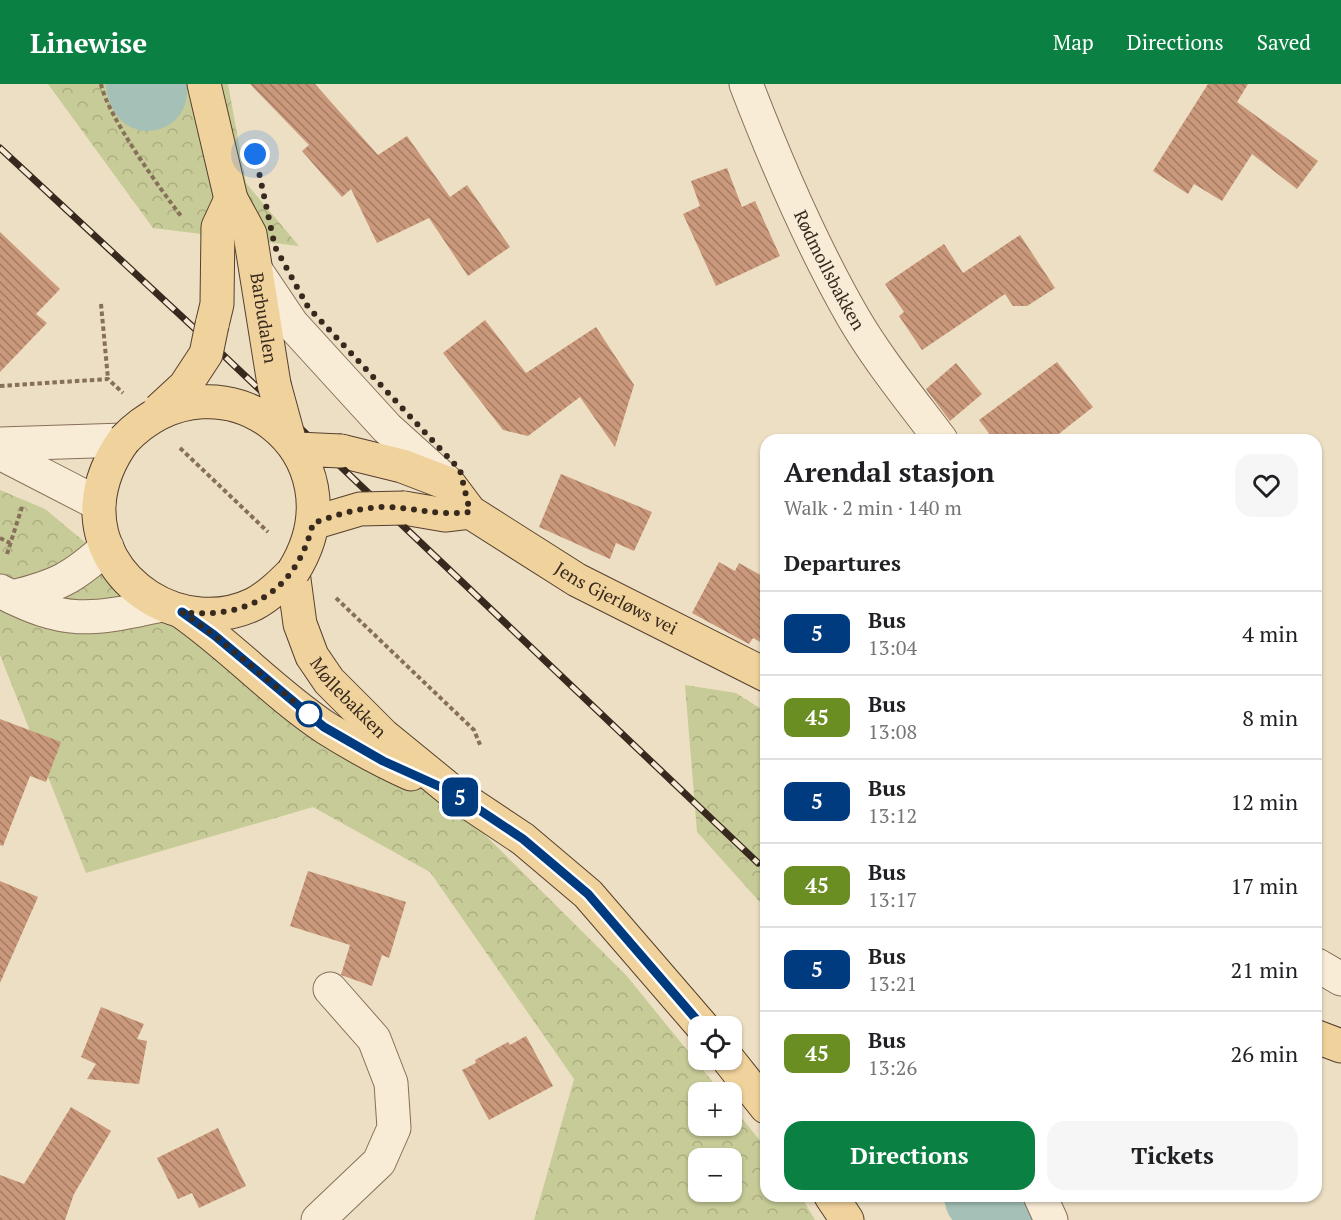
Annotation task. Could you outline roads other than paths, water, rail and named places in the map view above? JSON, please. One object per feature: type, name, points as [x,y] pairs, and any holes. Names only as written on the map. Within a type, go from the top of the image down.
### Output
[{"type":"main road","name":"Barbudalen","points":[[204,84],[231,200],[250,234],[274,384],[293,444]]},
{"type":"main road","points":[[157,412],[197,401],[228,403],[258,413],[293,444],[308,472],[312,489],[313,523],[305,549],[293,572],[275,590],[255,603],[239,609],[207,615],[172,609],[129,581],[107,547],[99,504],[106,470],[124,440],[185,386],[206,354],[217,304],[218,227],[231,200]]},
{"type":"main road","points":[[293,444],[341,451],[402,466],[449,484]]},
{"type":"main road","name":"Jens Gjerløws vei","points":[[449,484],[470,512],[577,580],[760,672]]},
{"type":"main road","points":[[313,523],[360,509],[404,508],[445,515],[470,512]]},
{"type":"main road","name":"Møllebakken","points":[[293,572],[300,624],[312,656],[329,681],[384,735],[454,793],[523,839],[588,894],[693,1016]]},
{"type":"main road","name":"Møllebakken","points":[[172,609],[214,635],[324,727],[383,761],[454,793]]},
{"type":"main road","points":[[1322,1039],[1341,1046]]},
{"type":"main road","points":[[737,1070],[760,1099]]},
{"type":"main road","points":[[835,1202],[848,1220]]},
{"type":"street","name":"Rødmollsbakken","points":[[746,84],[812,236],[853,317],[937,434]]},
{"type":"street","points":[[257,272],[292,324],[387,428],[449,484]]},
{"type":"street","points":[[0,444],[124,440]]},
{"type":"street","points":[[0,453],[99,504]]},
{"type":"street","points":[[6,583],[44,589],[78,573],[107,547]]},
{"type":"street","points":[[6,583],[38,609],[67,616],[99,618],[172,609]]},
{"type":"street","points":[[1322,968],[1341,978]]},
{"type":"street","points":[[318,1220],[379,1162],[394,1128],[392,1083],[374,1039],[330,989]]},
{"type":"street","points":[[1043,1202],[1051,1220]]},
{"type":"waterway","points":[[145,84],[148,92]]},
{"type":"waterway","points":[[988,1202],[1004,1220]]},
{"type":"railway","points":[[0,148],[220,352],[758,863]]}]
